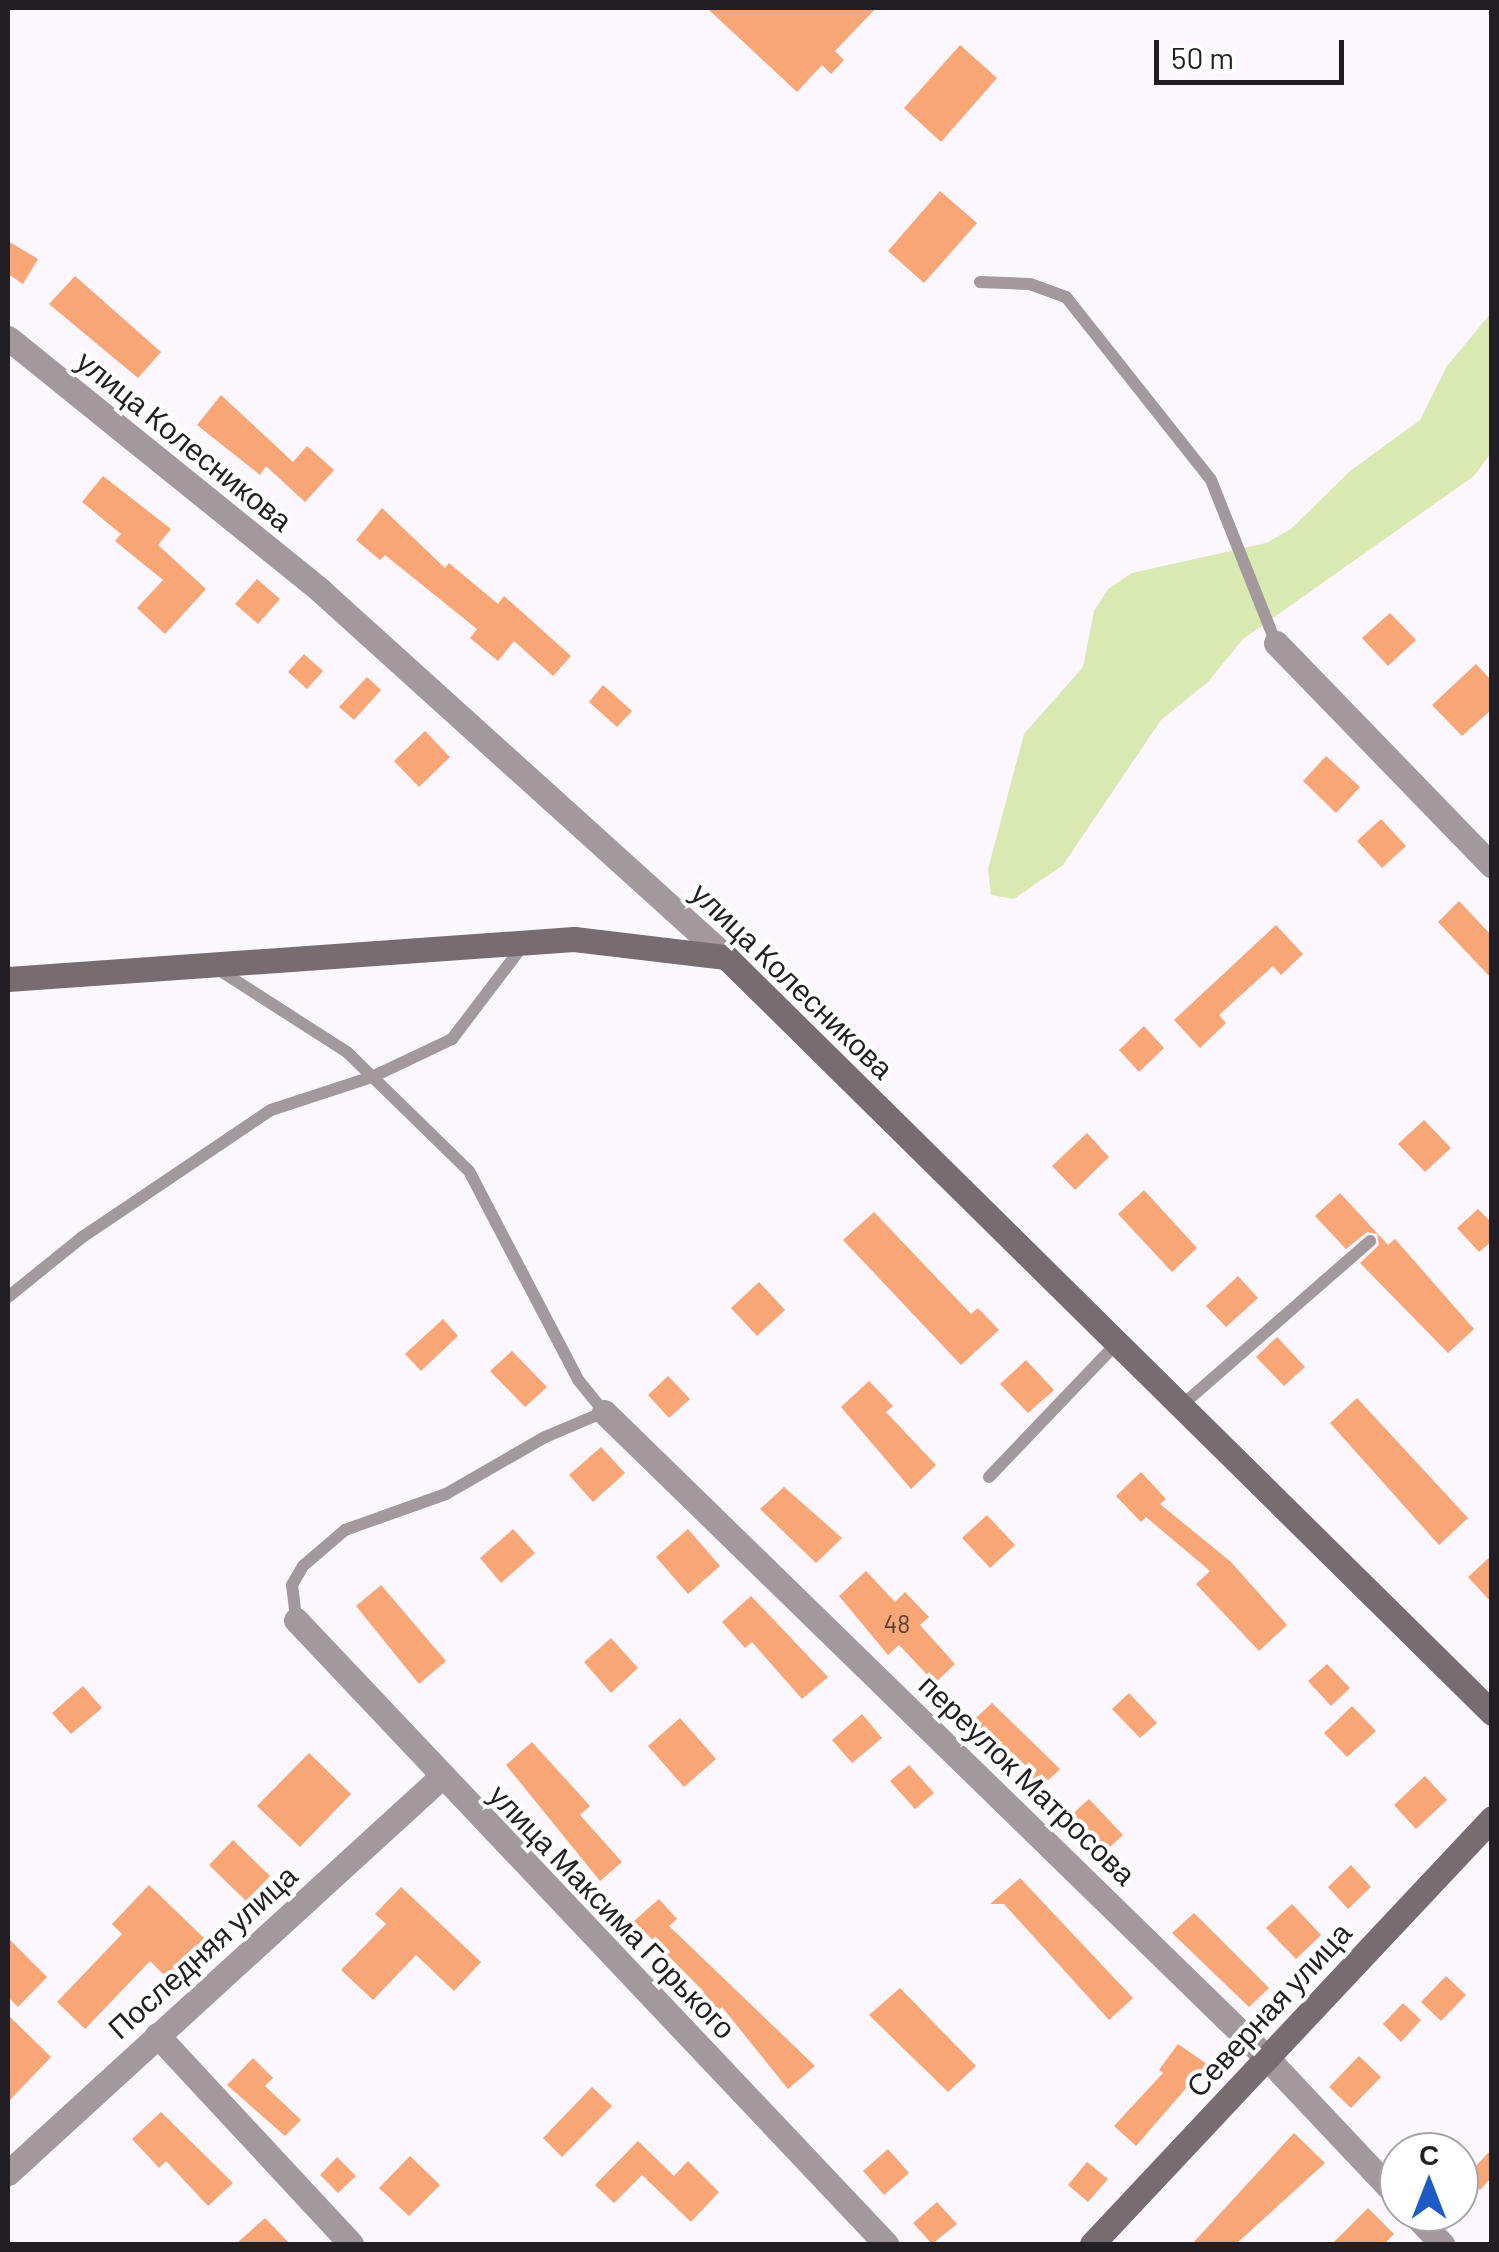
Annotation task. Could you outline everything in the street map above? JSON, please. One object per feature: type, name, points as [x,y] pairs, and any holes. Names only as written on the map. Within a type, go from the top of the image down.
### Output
[{"type":"street","name":"улица Колесникова","points":[[8,338],[320,591],[726,957],[1492,1713]]},
{"type":"street","points":[[1276,643],[1492,866]]},
{"type":"street","points":[[8,979],[216,968],[525,943],[625,942],[726,957]]},
{"type":"street","name":"переулок Матросова","points":[[604,1412],[1267,2058],[1379,2177]]},
{"type":"street","name":"улица Максима Горького","points":[[296,1620],[440,1778],[886,2244]]},
{"type":"street","name":"Последняя улица","points":[[8,2173],[440,1778]]},
{"type":"street","name":"Северная улица","points":[[1092,2244],[1492,1818]]},
{"type":"street","points":[[157,2035],[351,2244]]},
{"type":"lane","points":[[980,282],[1030,284],[1066,297],[1211,480],[1260,616],[1276,643]]},
{"type":"lane","points":[[8,1297],[81,1238],[271,1110],[372,1077],[452,1039],[525,943]]},
{"type":"lane","points":[[216,968],[347,1052],[469,1171],[579,1380],[604,1412],[545,1437],[446,1494],[344,1530],[303,1566],[292,1585],[296,1620]]},
{"type":"lane","points":[[1181,1406],[1370,1241]]},
{"type":"lane","points":[[989,1477],[1117,1343]]},
{"type":"green space","points":[[1491,313],[1491,453],[1474,476],[1243,639],[1208,682],[1161,720],[1063,865],[1014,899],[991,895],[988,869],[1024,734],[1083,667],[1094,611],[1108,589],[1132,573],[1266,543],[1291,529],[1350,471],[1420,420],[1447,366]]},
{"type":"building","points":[[707,8],[876,8],[835,51],[844,60],[831,74],[822,65],[797,92]]},
{"type":"building","points":[[960,45],[997,78],[941,142],[904,108]]},
{"type":"building","points":[[940,191],[977,223],[924,283],[888,251]]},
{"type":"building","points":[[8,241],[38,259],[23,284],[8,274]]},
{"type":"building","points":[[75,276],[161,352],[138,378],[49,304]]},
{"type":"building","points":[[221,395],[293,462],[307,446],[334,470],[305,502],[266,466],[260,475],[197,425]]},
{"type":"building","points":[[103,476],[171,529],[158,545],[206,589],[165,634],[137,608],[163,580],[115,541],[121,534],[82,502]]},
{"type":"building","points":[[382,508],[445,568],[449,563],[498,604],[504,596],[571,656],[553,676],[514,641],[498,661],[470,638],[477,629],[385,555],[380,560],[356,540]]},
{"type":"building","points":[[257,579],[280,599],[258,624],[235,604]]},
{"type":"building","points":[[1390,613],[1416,640],[1388,666],[1362,638]]},
{"type":"building","points":[[304,654],[323,671],[307,689],[288,672]]},
{"type":"building","points":[[1476,664],[1492,681],[1492,709],[1462,736],[1432,705]]},
{"type":"building","points":[[367,677],[381,690],[354,720],[339,707]]},
{"type":"building","points":[[603,685],[632,711],[617,727],[589,702]]},
{"type":"building","points":[[425,731],[450,757],[419,787],[394,761]]},
{"type":"building","points":[[1326,756],[1360,787],[1336,813],[1303,781]]},
{"type":"building","points":[[1381,819],[1406,846],[1382,868],[1357,841]]},
{"type":"building","points":[[1459,901],[1492,936],[1492,979],[1438,922]]},
{"type":"building","points":[[1276,925],[1303,954],[1281,975],[1273,966],[1219,1015],[1226,1023],[1200,1048],[1174,1020]]},
{"type":"building","points":[[1144,1026],[1164,1048],[1139,1072],[1119,1050]]},
{"type":"building","points":[[1424,1120],[1451,1148],[1425,1172],[1398,1144]]},
{"type":"building","points":[[1087,1133],[1109,1157],[1075,1190],[1052,1166]]},
{"type":"building","points":[[1144,1190],[1197,1248],[1172,1272],[1118,1214]]},
{"type":"building","points":[[1340,1193],[1388,1245],[1395,1239],[1474,1329],[1448,1353],[1360,1263],[1379,1245],[1377,1234],[1367,1232],[1346,1249],[1315,1216]]},
{"type":"building","points":[[1478,1209],[1492,1223],[1492,1241],[1479,1252],[1457,1228]]},
{"type":"building","points":[[874,1212],[971,1314],[978,1308],[999,1330],[961,1365],[843,1240]]},
{"type":"building","points":[[1238,1276],[1258,1298],[1226,1327],[1206,1306]]},
{"type":"building","points":[[759,1282],[785,1310],[757,1336],[731,1308]]},
{"type":"building","points":[[443,1319],[458,1336],[421,1371],[405,1354]]},
{"type":"building","points":[[1277,1337],[1305,1367],[1284,1386],[1256,1357]]},
{"type":"building","points":[[512,1351],[547,1387],[525,1407],[490,1371]]},
{"type":"building","points":[[1026,1360],[1054,1390],[1028,1413],[1000,1384]]},
{"type":"building","points":[[668,1376],[690,1399],[669,1418],[648,1395]]},
{"type":"building","points":[[869,1381],[893,1406],[886,1412],[936,1465],[911,1489],[841,1407]]},
{"type":"building","points":[[1357,1398],[1468,1518],[1439,1545],[1330,1423]]},
{"type":"building","points":[[601,1447],[625,1473],[593,1502],[569,1475]]},
{"type":"building","points":[[1141,1472],[1166,1499],[1160,1504],[1231,1562],[1287,1625],[1259,1651],[1196,1584],[1210,1571],[1146,1517],[1141,1522],[1116,1496]]},
{"type":"building","points":[[784,1487],[842,1538],[816,1563],[760,1509]]},
{"type":"building","points":[[987,1515],[1015,1545],[990,1568],[962,1538]]},
{"type":"building","points":[[513,1529],[535,1553],[501,1583],[480,1558]]},
{"type":"building","points":[[688,1529],[720,1566],[688,1594],[656,1557]]},
{"type":"building","points":[[1492,1555],[1492,1603],[1468,1577]]},
{"type":"building","points":[[866,1571],[895,1602],[905,1592],[929,1617],[920,1625],[955,1664],[935,1683],[899,1645],[888,1655],[839,1596]]},
{"type":"building","points":[[381,1585],[446,1661],[419,1684],[356,1606]]},
{"type":"building","points":[[751,1596],[828,1677],[802,1699],[752,1642],[745,1648],[722,1622]]},
{"type":"building","points":[[611,1638],[638,1668],[611,1693],[584,1662]]},
{"type":"building","points":[[1327,1664],[1350,1688],[1331,1706],[1308,1681]]},
{"type":"building","points":[[83,1686],[102,1708],[71,1734],[52,1713]]},
{"type":"building","points":[[1129,1693],[1157,1723],[1140,1738],[1112,1709]]},
{"type":"building","points":[[992,1703],[1060,1769],[1039,1789],[998,1744],[990,1752],[966,1727]]},
{"type":"building","points":[[1352,1706],[1376,1731],[1347,1757],[1324,1733]]},
{"type":"building","points":[[862,1714],[882,1738],[852,1763],[832,1740]]},
{"type":"building","points":[[680,1718],[716,1759],[684,1787],[648,1746]]},
{"type":"building","points":[[532,1742],[590,1806],[580,1815],[622,1862],[600,1881],[506,1765]]},
{"type":"building","points":[[309,1753],[351,1794],[300,1847],[257,1806]]},
{"type":"building","points":[[909,1765],[934,1793],[915,1809],[890,1781]]},
{"type":"building","points":[[1425,1776],[1447,1800],[1416,1829],[1394,1805]]},
{"type":"building","points":[[1089,1799],[1123,1835],[1100,1856],[1066,1820]]},
{"type":"building","points":[[233,1840],[270,1876],[246,1901],[209,1865]]},
{"type":"building","points":[[1351,1865],[1371,1887],[1348,1909],[1328,1887]]},
{"type":"building","points":[[1020,1878],[1133,1998],[1109,2020],[1004,1904],[990,1904]]},
{"type":"building","points":[[149,1885],[207,1941],[169,1980],[150,1961],[85,2029],[57,2002],[122,1934],[112,1924]]},
{"type":"building","points":[[401,1887],[481,1962],[454,1991],[416,1955],[373,2000],[341,1970],[386,1924],[375,1914]]},
{"type":"building","points":[[659,1899],[677,1919],[669,1926],[815,2066],[788,2089],[722,2007],[716,2013],[699,1996],[704,1992],[634,1921]]},
{"type":"building","points":[[1292,1904],[1321,1935],[1296,1959],[1266,1928]]},
{"type":"building","points":[[1194,1913],[1269,1988],[1249,2007],[1172,1933]]},
{"type":"building","points":[[8,1938],[47,1977],[18,2007],[8,1997]]},
{"type":"building","points":[[1446,1976],[1466,1995],[1441,2021],[1421,2002]]},
{"type":"building","points":[[900,1988],[976,2066],[948,2092],[869,2015]]},
{"type":"building","points":[[1403,2003],[1421,2020],[1401,2042],[1383,2024]]},
{"type":"building","points":[[8,2015],[51,2057],[8,2102]]},
{"type":"building","points":[[1178,2044],[1207,2064],[1136,2146],[1114,2126],[1163,2073],[1159,2070]]},
{"type":"building","points":[[1359,2056],[1381,2077],[1351,2108],[1329,2087]]},
{"type":"building","points":[[253,2058],[273,2078],[265,2086],[301,2120],[285,2136],[227,2085]]},
{"type":"building","points":[[592,2087],[612,2106],[562,2157],[543,2138]]},
{"type":"building","points":[[161,2112],[233,2183],[208,2206],[166,2161],[159,2168],[132,2139]]},
{"type":"building","points":[[1294,2133],[1325,2163],[1236,2244],[1192,2244]]},
{"type":"building","points":[[638,2141],[674,2176],[688,2161],[719,2192],[691,2222],[642,2175],[614,2203],[595,2185]]},
{"type":"building","points":[[888,2149],[909,2173],[884,2195],[863,2171]]},
{"type":"building","points":[[1492,2149],[1492,2177],[1480,2190],[1479,2189],[1479,2162]]},
{"type":"building","points":[[410,2156],[440,2185],[409,2216],[379,2188]]},
{"type":"building","points":[[337,2157],[356,2176],[338,2193],[320,2175]]},
{"type":"building","points":[[1087,2162],[1108,2179],[1088,2202],[1068,2185]]},
{"type":"building","points":[[937,2202],[957,2224],[932,2244],[913,2223]]},
{"type":"building","points":[[1368,2208],[1379,2219],[1379,2232],[1394,2234],[1384,2244],[1332,2244]]},
{"type":"building","points":[[265,2218],[290,2244],[236,2244]]}]
